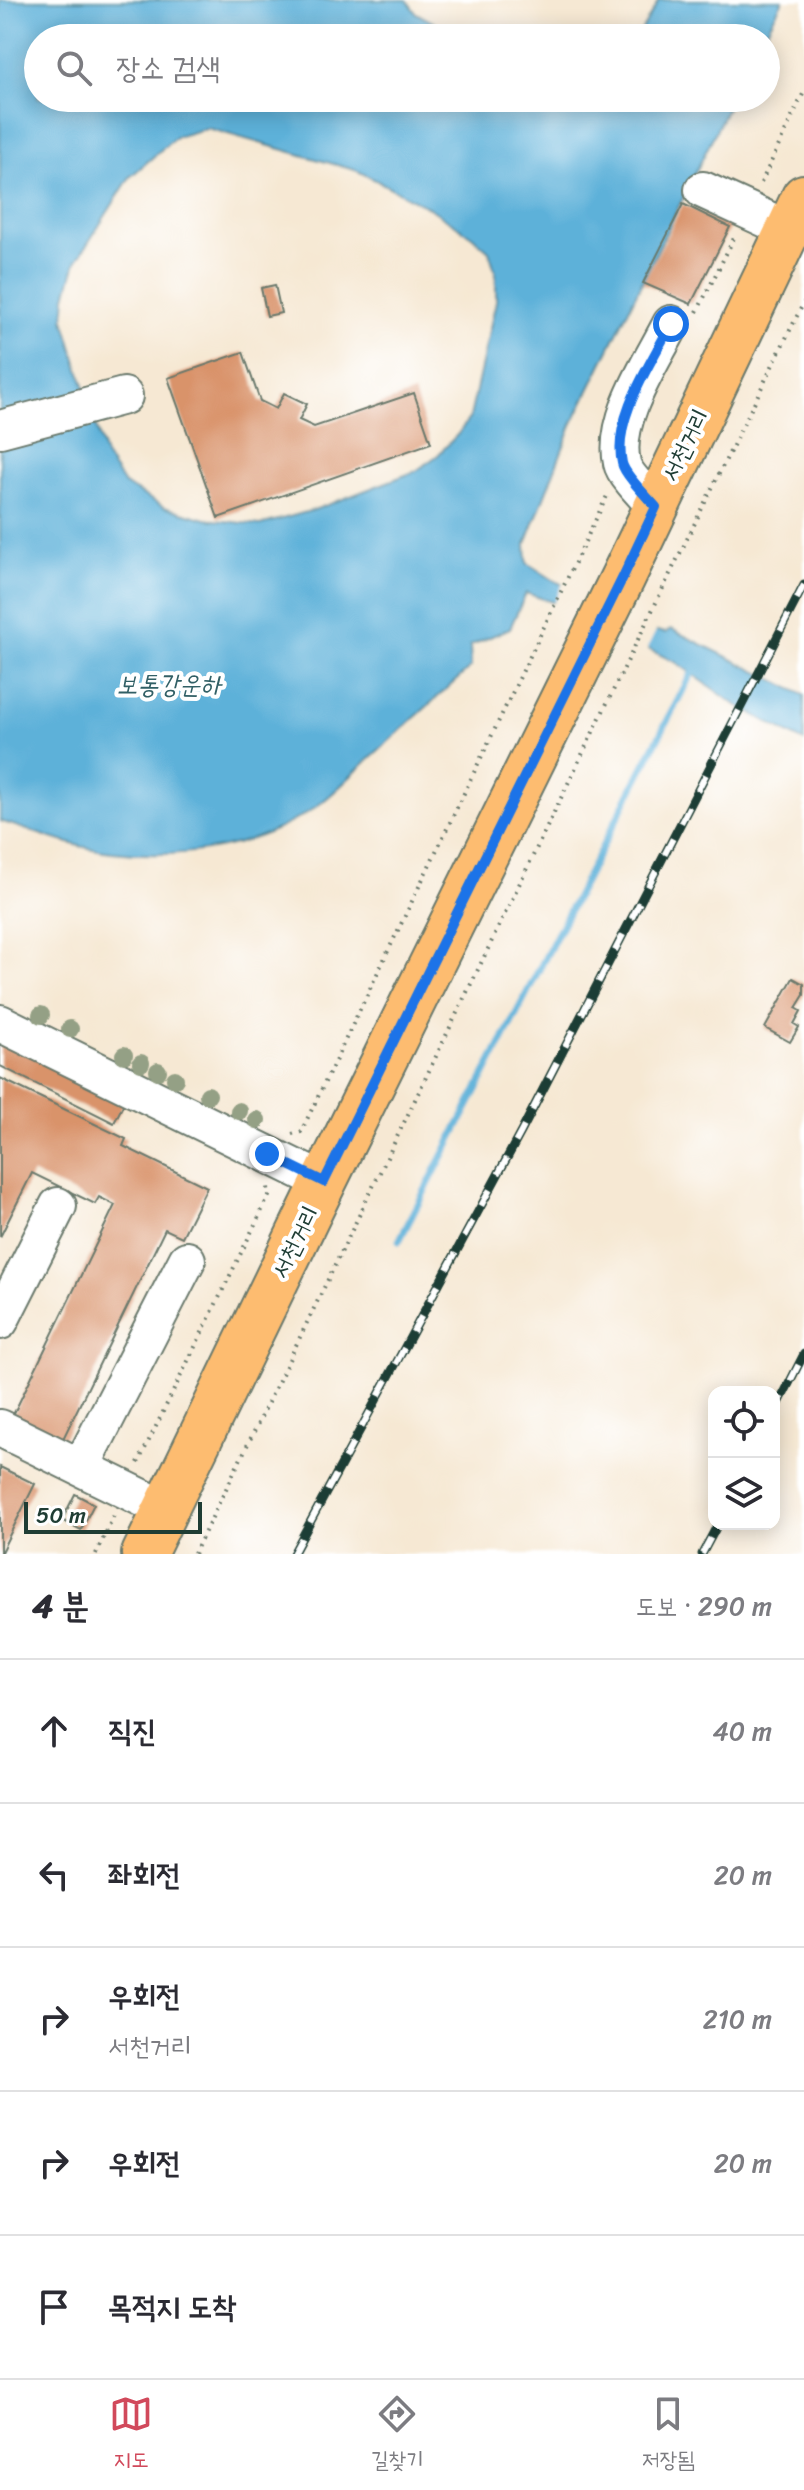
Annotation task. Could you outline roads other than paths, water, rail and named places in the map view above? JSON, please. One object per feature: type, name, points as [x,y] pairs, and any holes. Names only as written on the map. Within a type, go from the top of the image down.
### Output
[{"type":"main road","name":"서천거리","points":[[144,1554],[324,1182],[614,642],[633,602],[656,507],[796,213]]},
{"type":"street","points":[[703,190],[796,213]]},
{"type":"street","points":[[656,507],[622,466],[620,438],[626,413],[671,324]]},
{"type":"street","points":[[0,429],[111,399]]},
{"type":"street","points":[[0,1023],[324,1182]]},
{"type":"street","points":[[0,1321],[58,1206]]},
{"type":"street","points":[[81,1467],[187,1260]]},
{"type":"street","points":[[0,1428],[165,1509]]},
{"type":"water","name":"보통강운하","points":[[0,0],[407,0],[416,13],[436,24],[24,24],[24,112],[725,112],[572,425],[526,544],[527,563],[555,581],[657,631],[666,633],[671,629],[804,695],[804,742],[733,703],[677,663],[555,603],[526,593],[510,628],[470,646],[471,667],[328,798],[274,831],[221,847],[167,854],[112,852],[55,839],[0,821]],"holes":[[[207,128],[358,171],[428,207],[489,251],[496,274],[496,301],[470,417],[438,455],[416,471],[314,510],[260,525],[206,519],[164,507],[124,484],[105,456],[64,319],[66,296],[76,262],[130,177],[176,137]]]},
{"type":"water","points":[[659,0],[783,0],[770,24],[645,24]]},
{"type":"waterway","points":[[399,1241],[695,667]]},
{"type":"railway","points":[[293,1554],[521,1132],[804,585]]},
{"type":"railway","points":[[780,1401],[804,1354]]},
{"type":"railway","points":[[702,1554],[715,1530]]}]
